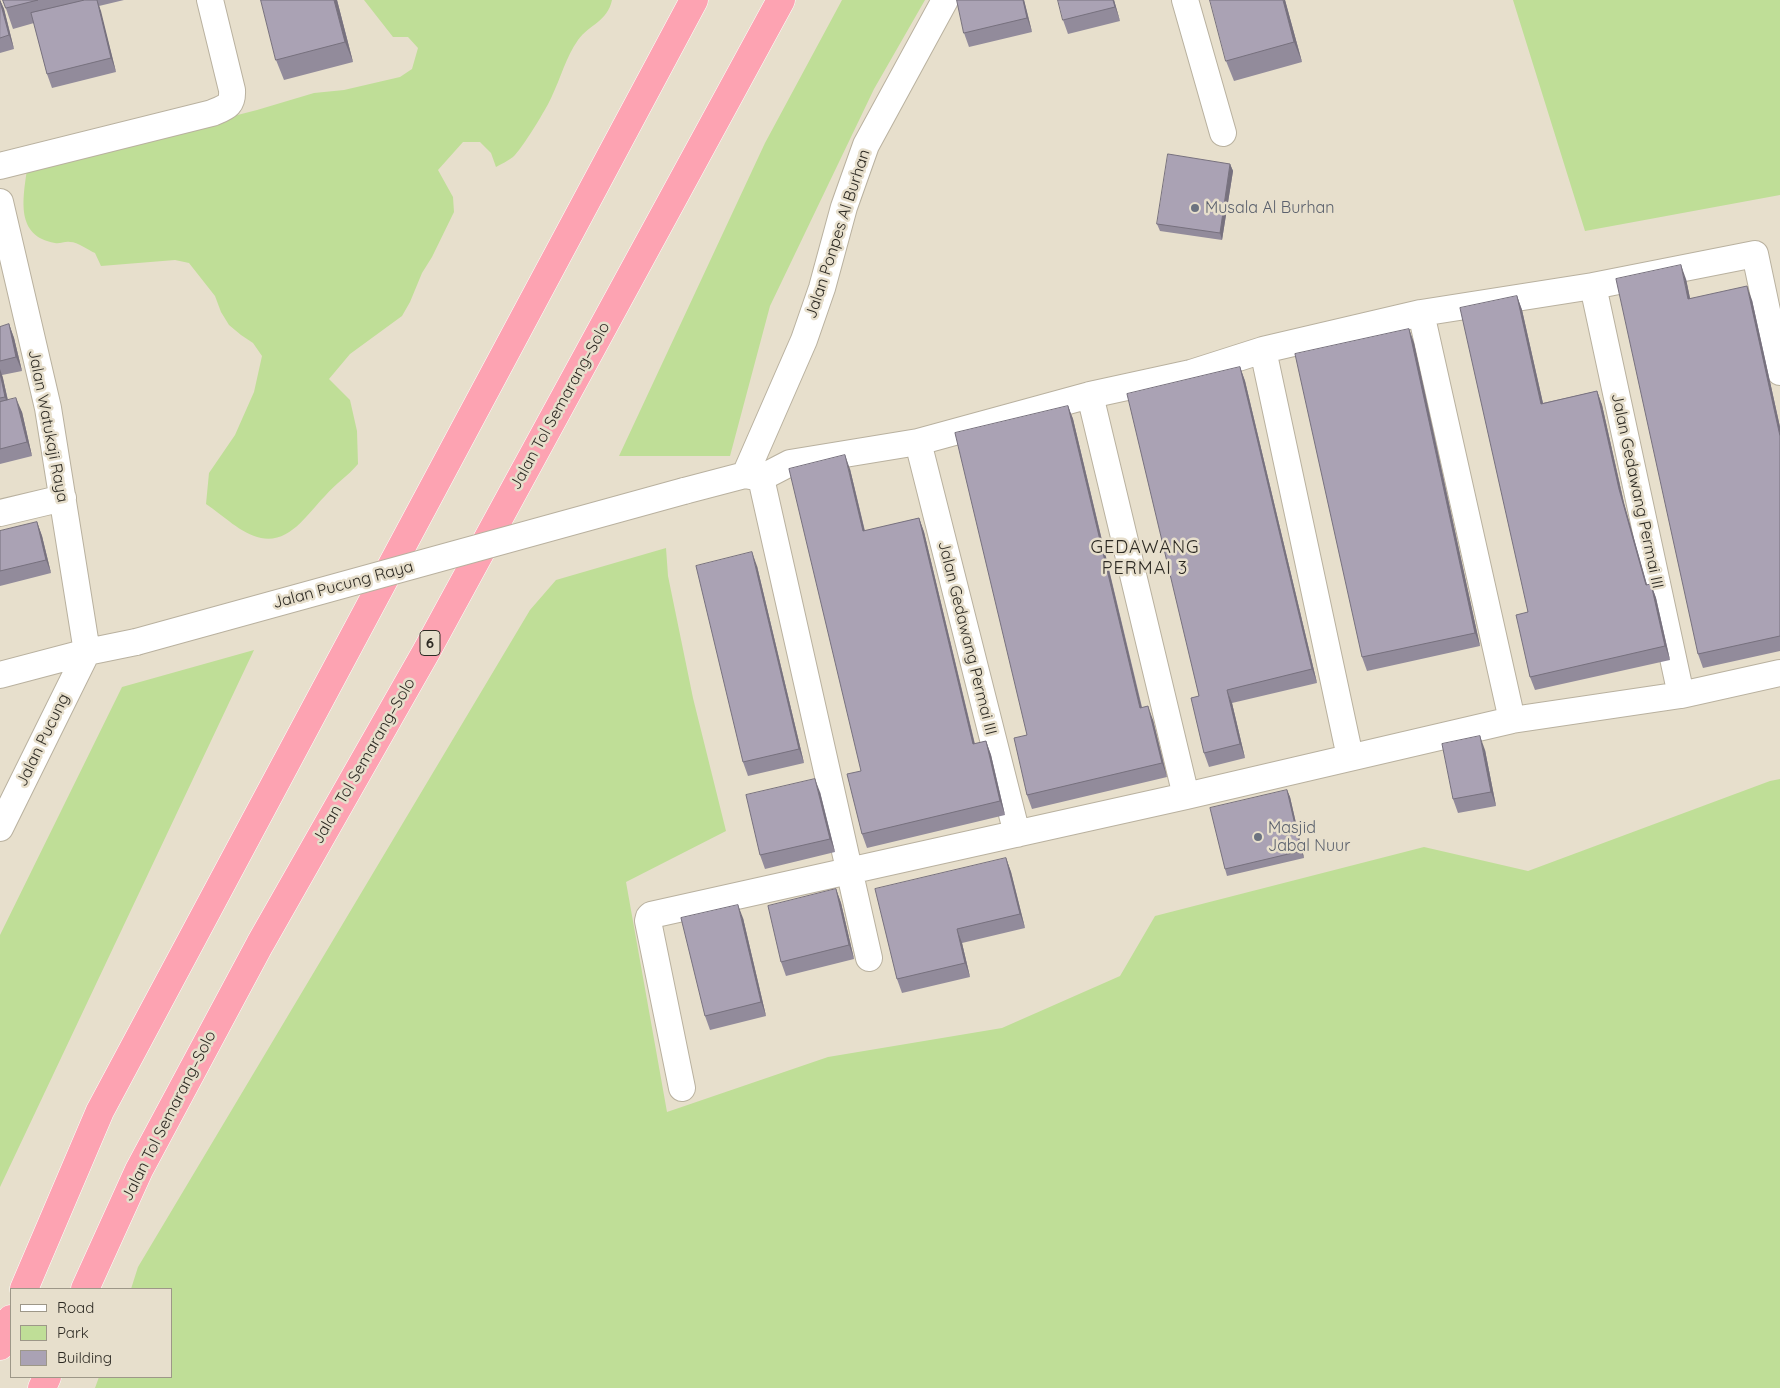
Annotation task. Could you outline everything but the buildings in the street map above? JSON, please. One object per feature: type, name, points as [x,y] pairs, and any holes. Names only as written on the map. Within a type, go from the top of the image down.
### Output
[{"type":"highway","points":[[24,1288],[100,1111],[694,0]]},
{"type":"highway","name":"Jalan Tol Semarang–Solo","points":[[85,1288],[139,1170],[260,944],[426,652],[781,0]]},
{"type":"highway","points":[[0,1346],[10,1321]]},
{"type":"street","points":[[0,166],[212,113],[230,104],[232,90],[210,0]]},
{"type":"street","name":"Jalan Ponpes Al Burhan","points":[[753,476],[822,288],[844,208],[866,145],[944,0]]},
{"type":"street","points":[[1185,0],[1222,133]]},
{"type":"street","name":"Jalan Watukaji Raya","points":[[0,202],[18,323],[48,408],[87,652]]},
{"type":"street","points":[[869,958],[850,872],[753,476],[790,463],[918,442],[1090,395],[1191,373],[1263,350],[1421,312],[1593,286],[1755,254],[1780,372]]},
{"type":"street","name":"Jalan Gedawang Permai III","points":[[1593,286],[1681,695]]},
{"type":"street","points":[[1421,312],[1512,720]]},
{"type":"street","points":[[1263,350],[1350,757]]},
{"type":"street","points":[[1090,395],[1186,796]]},
{"type":"street","name":"Jalan Gedawang Permai III","points":[[918,442],[1016,834]]},
{"type":"street","name":"Jalan Pucung Raya","points":[[0,675],[87,652],[136,642],[684,491],[753,476]]},
{"type":"street","points":[[0,514],[62,498]]},
{"type":"street","name":"Jalan Pucung","points":[[0,828],[87,652]]},
{"type":"street","points":[[682,1088],[648,921],[649,917],[1186,796],[1512,720],[1681,695],[1780,673]]},
{"type":"green space","points":[[364,0],[612,0],[610,7],[602,18],[578,40],[545,109],[513,157],[496,167],[491,153],[480,142],[463,142],[438,170],[453,197],[454,212],[422,273],[410,302],[402,316],[350,354],[329,379],[350,400],[357,431],[358,464],[298,526],[281,536],[271,539],[261,538],[246,533],[206,504],[209,473],[235,435],[254,392],[262,356],[253,343],[229,325],[221,312],[215,296],[189,263],[175,260],[101,266],[95,253],[80,245],[73,242],[55,243],[42,239],[33,233],[24,215],[27,169],[257,110],[314,93],[344,90],[400,77],[412,69],[418,48],[408,37],[393,37]]},
{"type":"green space","points":[[842,0],[925,0],[874,89],[770,306],[730,456],[619,456],[765,143]]},
{"type":"green space","points":[[1513,0],[1780,0],[1780,195],[1585,231]]},
{"type":"green space","points":[[666,548],[668,576],[693,698],[726,831],[626,882],[667,1112],[828,1057],[1002,1028],[1120,976],[1155,916],[1424,847],[1528,871],[1770,781],[1780,779],[1780,1388],[95,1388],[99,1378],[172,1378],[172,1288],[131,1288],[138,1267],[530,610],[556,580]]},
{"type":"green space","points":[[254,650],[0,1187],[0,935],[122,687]]},
{"type":"place","name":"Musala Al Burhan","points":[[1195,208]]},
{"type":"place","name":"Masjid Jabal Nuur","points":[[1258,837]]},
{"type":"district","name":"GEDAWANG PERMAI 3","points":[[1145,558]]}]
